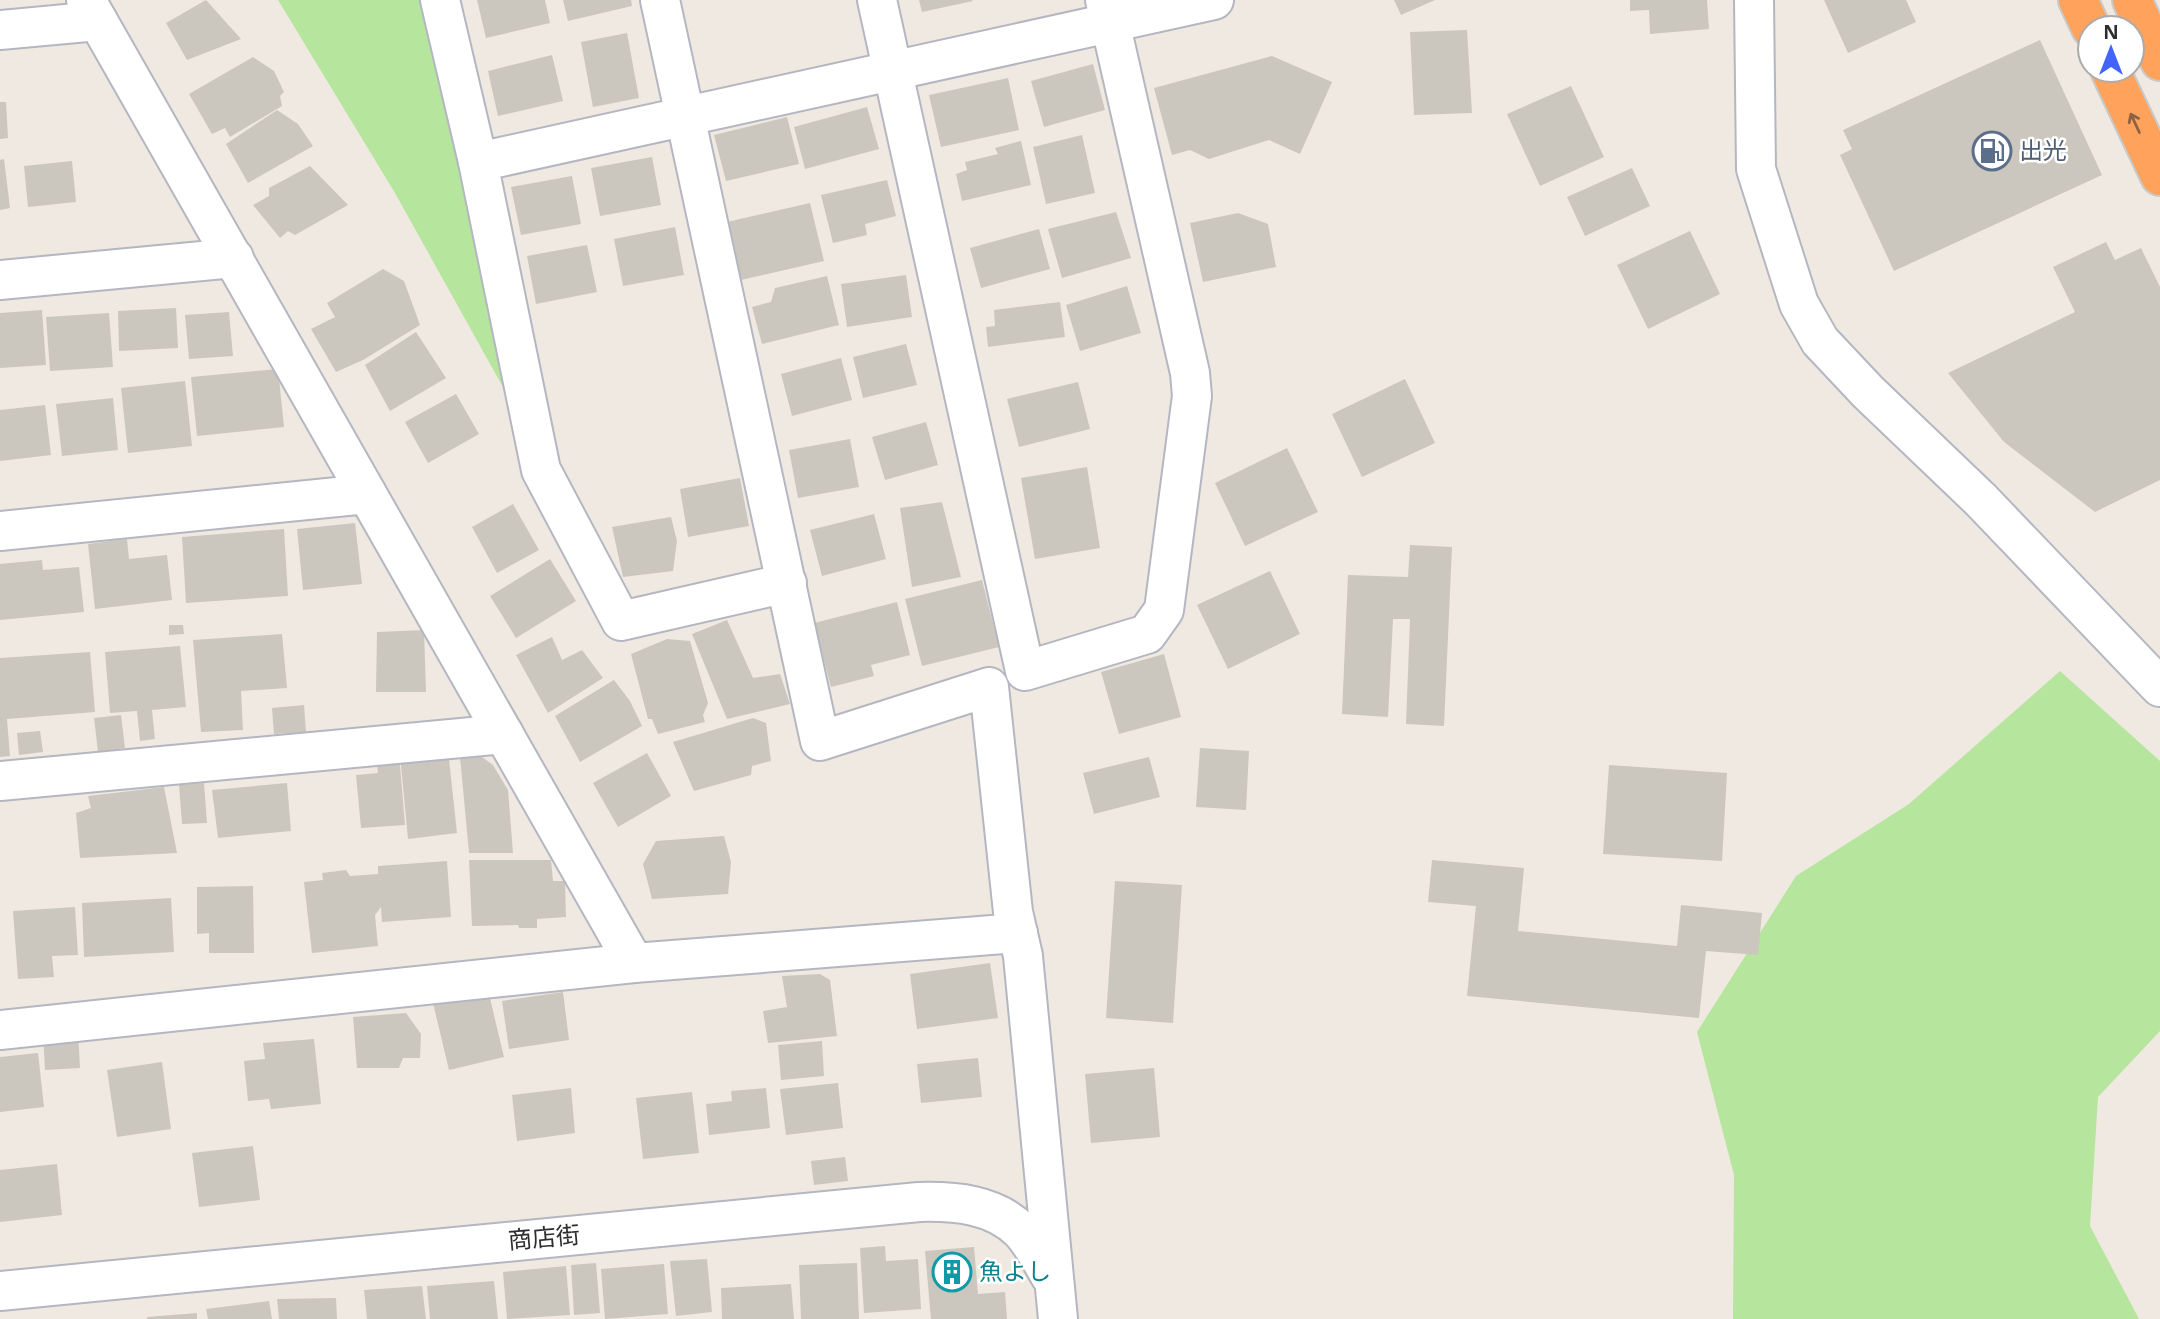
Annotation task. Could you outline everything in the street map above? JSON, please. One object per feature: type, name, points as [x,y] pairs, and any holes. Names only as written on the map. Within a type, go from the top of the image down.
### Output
[{"type":"highway","points":[[2132,0],[2160,61]]},
{"type":"highway","points":[[2117,84],[2160,176]]},
{"type":"street","points":[[440,0],[478,162],[541,470],[621,621],[787,583]]},
{"type":"street","points":[[660,0],[820,741],[989,687],[1025,671],[1147,634],[1164,610],[1192,396],[1191,385],[1108,12]]},
{"type":"street","points":[[877,0],[1025,671]]},
{"type":"street","points":[[478,162],[892,71],[1108,12],[1214,0]]},
{"type":"street","points":[[1755,0],[1756,169],[1799,304],[1820,341],[1868,392],[1981,500],[2160,687]]},
{"type":"street","points":[[0,30],[92,10],[634,963]]},
{"type":"street","points":[[0,280],[234,258]]},
{"type":"street","points":[[0,531],[367,494]]},
{"type":"street","points":[[989,687],[1013,912],[1024,970],[1058,1319]]},
{"type":"street","points":[[0,781],[504,734]]},
{"type":"street","points":[[0,1030],[634,963],[1018,933]]},
{"type":"street","name":"商店街","points":[[0,1291],[947,1201],[995,1213],[1021,1231],[1054,1282]]},
{"type":"green space","points":[[278,0],[426,0],[519,416],[395,193]]},
{"type":"green space","points":[[2060,671],[2160,761],[2160,1031],[2098,1097],[2090,1226],[2139,1319],[1733,1319],[1734,1175],[1697,1032],[1796,876],[1909,804]]},
{"type":"building","points":[[206,0],[241,39],[187,60],[166,23]]},
{"type":"building","points":[[477,0],[545,0],[550,23],[486,38]]},
{"type":"building","points":[[563,0],[631,0],[632,6],[568,21]]},
{"type":"building","points":[[919,0],[972,0],[973,1],[922,12]]},
{"type":"building","points":[[1394,0],[1435,0],[1401,15]]},
{"type":"building","points":[[1630,0],[1707,0],[1709,29],[1650,34],[1649,10],[1630,11]]},
{"type":"building","points":[[1824,0],[1906,0],[1916,22],[1848,53]]},
{"type":"building","points":[[1467,30],[1472,113],[1414,115],[1410,32]]},
{"type":"building","points":[[627,33],[639,98],[593,107],[581,42]]},
{"type":"building","points":[[2040,40],[2102,175],[1894,271],[1840,155],[1852,149],[1843,130]]},
{"type":"building","points":[[552,55],[563,101],[498,116],[488,71]]},
{"type":"building","points":[[1272,56],[1332,82],[1300,154],[1269,140],[1209,159],[1190,150],[1172,155],[1154,88]]},
{"type":"building","points":[[253,57],[274,71],[284,92],[280,96],[282,106],[230,137],[225,128],[212,134],[189,94]]},
{"type":"building","points":[[1093,64],[1105,110],[1044,127],[1031,81]]},
{"type":"building","points":[[1008,78],[1019,130],[941,147],[929,95]]},
{"type":"building","points":[[1571,86],[1604,157],[1540,186],[1507,114]]},
{"type":"building","points":[[0,102],[6,102],[8,138],[0,139]]},
{"type":"building","points":[[867,107],[879,149],[805,169],[794,127]]},
{"type":"building","points":[[277,110],[298,124],[313,146],[248,183],[226,144]]},
{"type":"building","points":[[787,117],[799,164],[726,181],[714,135]]},
{"type":"building","points":[[1082,135],[1095,193],[1046,204],[1033,147]]},
{"type":"building","points":[[1021,141],[1031,185],[962,201],[956,174],[967,170],[965,162],[998,154],[995,148]]},
{"type":"building","points":[[652,157],[661,205],[600,216],[591,168]]},
{"type":"building","points":[[4,159],[10,208],[0,210],[0,160]]},
{"type":"building","points":[[72,161],[76,202],[28,207],[24,166]]},
{"type":"building","points":[[310,166],[348,205],[295,235],[288,231],[280,238],[253,205],[269,196],[269,188]]},
{"type":"building","points":[[1632,168],[1650,206],[1585,236],[1567,197]]},
{"type":"building","points":[[572,176],[581,224],[521,235],[511,187]]},
{"type":"building","points":[[887,180],[896,216],[865,224],[867,235],[833,243],[821,195]]},
{"type":"building","points":[[810,203],[824,261],[741,280],[727,222]]},
{"type":"building","points":[[1116,212],[1131,258],[1062,278],[1048,229]]},
{"type":"building","points":[[1238,213],[1268,224],[1276,267],[1203,282],[1190,223]]},
{"type":"building","points":[[675,227],[684,275],[623,286],[614,239]]},
{"type":"building","points":[[1039,229],[1050,269],[981,288],[970,248]]},
{"type":"building","points":[[1690,231],[1720,294],[1648,329],[1617,265]]},
{"type":"building","points":[[2106,242],[2115,260],[2141,248],[2160,287],[2160,480],[2095,512],[2004,442],[1948,373],[2075,312],[2053,267]]},
{"type":"building","points":[[587,245],[597,292],[536,304],[527,256]]},
{"type":"building","points":[[383,269],[404,281],[420,325],[363,360],[336,372],[311,329],[335,317],[327,303]]},
{"type":"building","points":[[906,275],[912,317],[847,327],[841,284]]},
{"type":"building","points":[[827,276],[839,325],[762,344],[752,307],[771,302],[775,288]]},
{"type":"building","points":[[1127,286],[1141,333],[1080,351],[1066,305]]},
{"type":"building","points":[[1060,302],[1065,337],[988,347],[986,327],[995,326],[994,310]]},
{"type":"building","points":[[176,308],[178,348],[119,351],[118,311]]},
{"type":"building","points":[[42,310],[46,365],[0,368],[0,313]]},
{"type":"building","points":[[229,312],[233,356],[189,359],[185,315]]},
{"type":"building","points":[[109,313],[113,367],[50,371],[46,317]]},
{"type":"building","points":[[416,332],[446,378],[390,411],[365,365]]},
{"type":"building","points":[[906,344],[917,385],[863,398],[853,357]]},
{"type":"building","points":[[841,358],[852,400],[792,416],[781,374]]},
{"type":"building","points":[[278,369],[284,427],[197,436],[191,377]]},
{"type":"building","points":[[1405,379],[1435,443],[1362,477],[1332,414]]},
{"type":"building","points":[[185,381],[192,446],[128,453],[121,388]]},
{"type":"building","points":[[1078,382],[1090,429],[1019,447],[1007,399]]},
{"type":"building","points":[[456,394],[479,434],[428,463],[405,422]]},
{"type":"building","points":[[113,398],[118,450],[62,456],[56,404]]},
{"type":"building","points":[[45,405],[51,455],[0,461],[0,410]]},
{"type":"building","points":[[926,422],[938,465],[885,480],[872,437]]},
{"type":"building","points":[[850,439],[859,487],[798,498],[789,450]]},
{"type":"building","points":[[1287,448],[1318,512],[1245,546],[1215,483]]},
{"type":"building","points":[[1087,467],[1100,548],[1035,559],[1021,478]]},
{"type":"building","points":[[740,478],[749,526],[688,537],[680,489]]},
{"type":"building","points":[[942,502],[961,577],[912,587],[900,508]]},
{"type":"building","points":[[513,504],[539,550],[497,573],[472,527]]},
{"type":"building","points":[[874,514],[886,559],[822,576],[810,530]]},
{"type":"building","points":[[671,517],[677,541],[673,571],[623,577],[612,527]]},
{"type":"building","points":[[355,523],[362,584],[303,590],[297,529]]},
{"type":"building","points":[[284,529],[288,596],[186,603],[182,537]]},
{"type":"building","points":[[127,539],[129,559],[167,555],[172,600],[95,609],[88,544]]},
{"type":"building","points":[[1410,545],[1452,547],[1444,726],[1406,724],[1410,619],[1393,619],[1388,717],[1342,714],[1348,575],[1408,577]]},
{"type":"building","points":[[550,559],[576,601],[516,638],[490,596]]},
{"type":"building","points":[[42,560],[43,570],[79,567],[84,612],[0,620],[0,564]]},
{"type":"building","points":[[1270,571],[1300,634],[1228,669],[1197,605]]},
{"type":"building","points":[[982,580],[999,647],[922,666],[905,599]]},
{"type":"building","points":[[897,602],[910,655],[871,665],[874,676],[831,687],[814,623]]},
{"type":"building","points":[[727,620],[753,678],[780,674],[790,704],[727,719],[692,634]]},
{"type":"building","points":[[169,625],[183,625],[184,634],[169,635]]},
{"type":"building","points":[[424,630],[426,692],[376,692],[377,632]]},
{"type":"building","points":[[282,634],[287,688],[241,691],[243,730],[201,732],[193,640]]},
{"type":"building","points":[[552,637],[562,660],[582,650],[603,678],[548,713],[516,655]]},
{"type":"building","points":[[667,639],[690,641],[708,703],[703,715],[705,722],[658,734],[652,719],[648,719],[631,654]]},
{"type":"building","points":[[180,646],[186,707],[152,710],[155,739],[140,741],[137,711],[110,713],[105,652]]},
{"type":"building","points":[[90,652],[95,712],[7,719],[10,756],[0,757],[0,658]]},
{"type":"building","points":[[1164,654],[1181,717],[1119,734],[1101,672]]},
{"type":"building","points":[[614,680],[630,701],[642,726],[580,762],[555,716]]},
{"type":"building","points":[[304,705],[306,732],[274,734],[272,708]]},
{"type":"building","points":[[121,715],[125,748],[98,752],[94,718]]},
{"type":"building","points":[[753,718],[766,723],[771,761],[752,766],[751,775],[694,791],[673,742]]},
{"type":"building","points":[[40,731],[43,752],[19,755],[17,733]]},
{"type":"building","points":[[1200,748],[1249,751],[1246,810],[1196,807]]},
{"type":"building","points":[[448,750],[457,833],[408,839],[400,755]]},
{"type":"building","points":[[647,753],[671,796],[618,827],[593,783]]},
{"type":"building","points":[[399,754],[405,825],[361,828],[356,775],[378,773],[376,756]]},
{"type":"building","points":[[460,757],[482,757],[493,765],[508,790],[513,853],[469,853]]},
{"type":"building","points":[[1149,757],[1160,797],[1094,814],[1083,773]]},
{"type":"building","points":[[1609,765],[1727,773],[1722,861],[1603,854]]},
{"type":"building","points":[[204,783],[207,823],[182,824],[179,785]]},
{"type":"building","points":[[287,783],[291,831],[218,838],[212,790]]},
{"type":"building","points":[[164,787],[177,853],[80,858],[76,813],[91,808],[88,796]]},
{"type":"building","points":[[724,836],[731,862],[728,894],[652,899],[643,864],[656,841]]},
{"type":"building","points":[[469,860],[551,860],[553,881],[565,881],[566,917],[537,919],[537,928],[519,928],[518,925],[472,926]]},
{"type":"building","points":[[1432,860],[1524,868],[1518,931],[1677,946],[1681,905],[1762,913],[1758,955],[1706,951],[1699,1018],[1467,996],[1476,906],[1428,902]]},
{"type":"building","points":[[447,861],[451,917],[382,922],[381,907],[375,915],[378,946],[312,953],[304,882],[323,880],[322,873],[346,870],[350,876],[378,874],[378,866]]},
{"type":"building","points":[[1115,881],[1182,885],[1173,1023],[1106,1018]]},
{"type":"building","points":[[253,886],[254,953],[209,953],[209,933],[197,934],[197,887]]},
{"type":"building","points":[[171,898],[174,952],[84,957],[82,903]]},
{"type":"building","points":[[75,907],[78,955],[52,956],[54,977],[18,979],[13,911]]},
{"type":"building","points":[[990,963],[998,1018],[917,1029],[910,974]]},
{"type":"building","points":[[820,974],[830,980],[837,1036],[768,1043],[763,1011],[787,1007],[782,976]]},
{"type":"building","points":[[488,990],[504,1057],[449,1070],[433,1003]]},
{"type":"building","points":[[563,992],[569,1040],[509,1049],[502,1001]]},
{"type":"building","points":[[406,1013],[421,1034],[420,1058],[403,1058],[399,1068],[357,1068],[353,1017]]},
{"type":"building","points":[[78,1031],[80,1068],[45,1070],[43,1033]]},
{"type":"building","points":[[314,1039],[321,1104],[271,1109],[269,1099],[248,1101],[244,1061],[265,1059],[263,1043]]},
{"type":"building","points":[[822,1041],[824,1076],[781,1080],[778,1045]]},
{"type":"building","points":[[38,1053],[44,1107],[0,1112],[0,1057]]},
{"type":"building","points":[[978,1058],[982,1097],[921,1103],[917,1064]]},
{"type":"building","points":[[162,1062],[171,1129],[117,1137],[107,1070]]},
{"type":"building","points":[[1154,1068],[1160,1137],[1091,1143],[1085,1074]]},
{"type":"building","points":[[838,1083],[843,1128],[786,1135],[780,1089]]},
{"type":"building","points":[[571,1088],[575,1133],[517,1141],[512,1095]]},
{"type":"building","points":[[766,1088],[770,1128],[709,1135],[706,1104],[732,1101],[731,1091]]},
{"type":"building","points":[[692,1092],[699,1153],[643,1159],[636,1098]]},
{"type":"building","points":[[253,1146],[260,1200],[199,1207],[192,1153]]},
{"type":"building","points":[[845,1157],[848,1181],[814,1185],[811,1161]]},
{"type":"building","points":[[57,1164],[62,1215],[0,1222],[0,1170]]},
{"type":"building","points":[[885,1246],[886,1261],[918,1259],[921,1309],[864,1313],[860,1248]]},
{"type":"building","name":"魚よし","points":[[974,1247],[978,1294],[1005,1292],[1007,1319],[931,1319],[925,1251]]},
{"type":"building","points":[[707,1259],[712,1312],[676,1316],[670,1261]]},
{"type":"building","points":[[596,1263],[600,1313],[574,1315],[571,1265]]},
{"type":"building","points":[[857,1263],[859,1319],[801,1319],[799,1265]]},
{"type":"building","points":[[664,1264],[668,1314],[605,1319],[601,1269]]},
{"type":"building","points":[[566,1266],[570,1315],[507,1319],[503,1272]]},
{"type":"building","points":[[494,1281],[498,1319],[430,1319],[427,1286]]},
{"type":"building","points":[[791,1284],[794,1319],[722,1319],[721,1288]]},
{"type":"building","points":[[422,1286],[426,1319],[367,1319],[364,1290]]},
{"type":"building","points":[[336,1298],[337,1319],[279,1319],[277,1299]]},
{"type":"building","points":[[269,1301],[272,1319],[208,1319],[206,1309]]},
{"type":"building","points":[[197,1313],[197,1319],[147,1319],[147,1317]]},
{"type":"place","name":"出光","points":[[1992,151]]},
{"type":"place","name":"魚よし","points":[[952,1272]]}]
